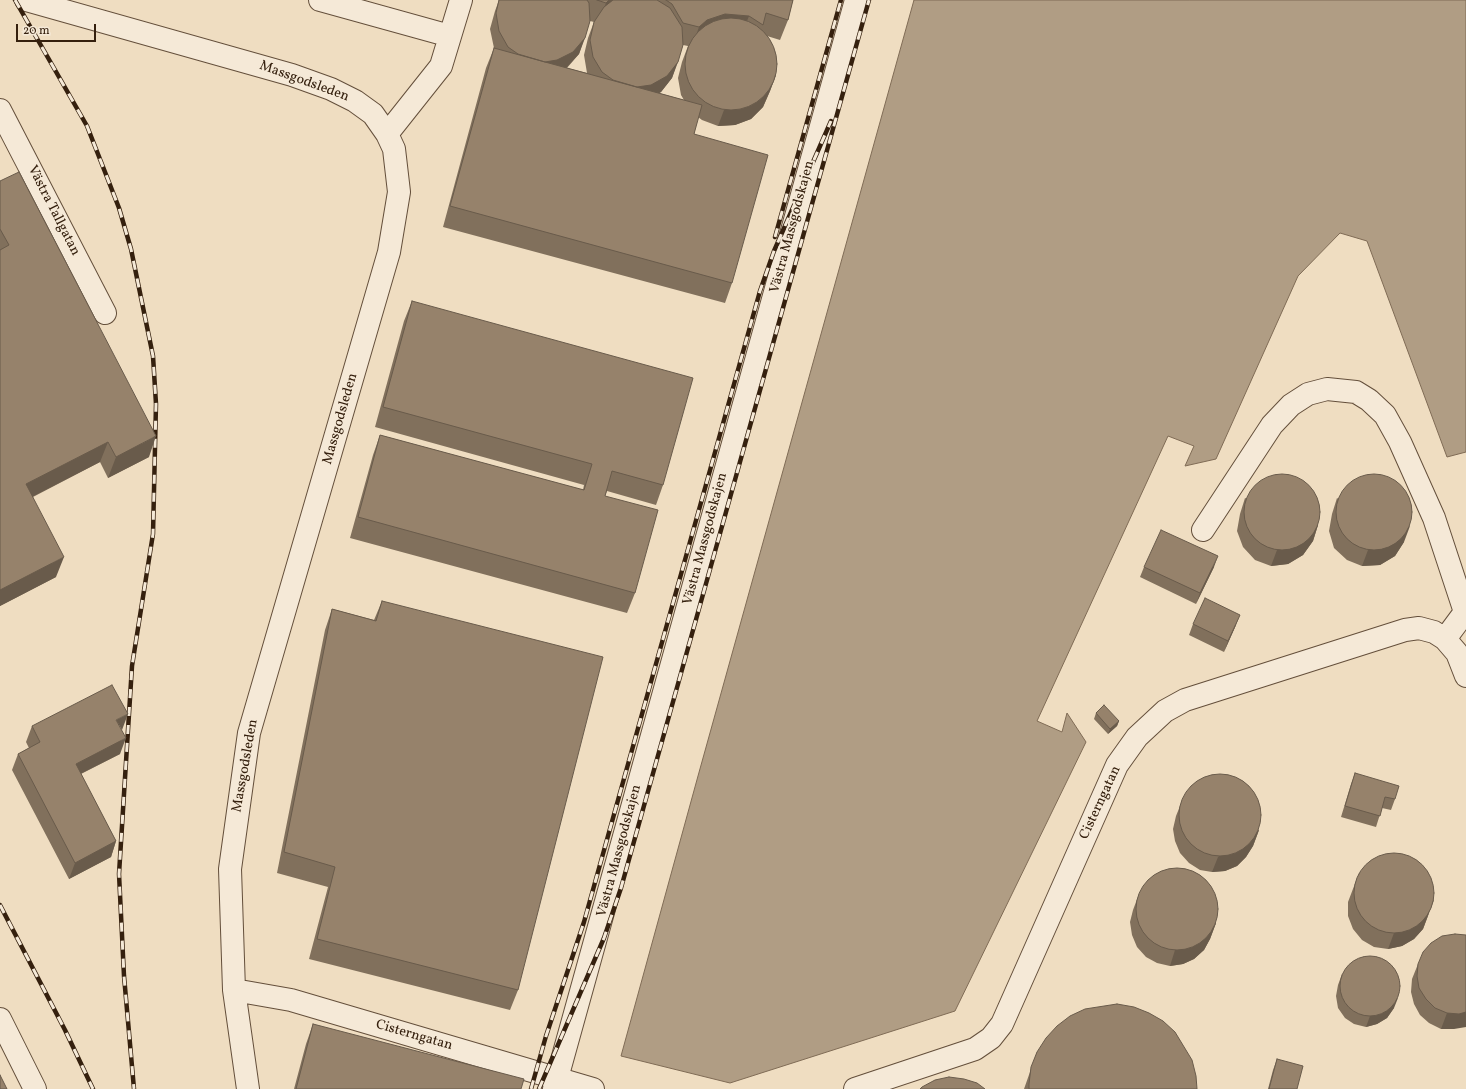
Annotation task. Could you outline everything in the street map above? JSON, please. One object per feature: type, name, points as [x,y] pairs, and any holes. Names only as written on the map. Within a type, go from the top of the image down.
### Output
[{"type":"street","name":"Massgodsleden","points":[[26,0],[298,77],[356,101],[373,114],[387,134],[394,149],[399,192],[389,252],[249,733],[230,869],[234,990],[248,1089]]},
{"type":"street","points":[[320,0],[450,36]]},
{"type":"street","points":[[387,134],[441,66],[461,0]]},
{"type":"street","name":"Västra Massgodskajen","points":[[556,1084],[856,0]]},
{"type":"street","name":"Västra Tallgatan","points":[[0,110],[105,313]]},
{"type":"street","points":[[1203,530],[1272,425],[1292,405],[1308,394],[1327,389],[1356,392],[1369,400],[1385,415],[1400,442],[1434,518],[1465,612],[1445,639]]},
{"type":"street","name":"Cisterngatan","points":[[855,1089],[975,1049],[991,1038],[1002,1024],[1117,765],[1137,737],[1165,711],[1185,700],[1405,630],[1419,628],[1434,632],[1445,639],[1457,653],[1466,676]]},
{"type":"street","name":"Cisterngatan","points":[[234,990],[291,1000],[556,1084],[592,1089]]},
{"type":"street","points":[[0,1019],[35,1089]]},
{"type":"shaded area","points":[[914,0],[1466,0],[1466,452],[1447,457],[1367,241],[1340,233],[1298,276],[1216,459],[1185,466],[1194,446],[1168,436],[1037,721],[1062,732],[1067,713],[1086,742],[955,1011],[730,1083],[621,1056]]},
{"type":"building","points":[[499,0],[587,0],[589,3],[590,21],[585,38],[573,52],[557,60],[545,62],[518,54],[508,47],[499,31],[496,13]]},
{"type":"building","points":[[597,0],[609,0],[606,3]]},
{"type":"building","points":[[613,0],[657,0],[670,8],[682,27],[683,45],[678,62],[667,76],[651,85],[637,87],[613,80],[602,72],[593,57],[590,40],[594,22],[604,7]]},
{"type":"building","points":[[666,0],[793,0],[788,20],[766,13],[763,25],[749,16],[725,14],[707,20],[699,27],[683,23],[672,4]]},
{"type":"building","points":[[731,18],[749,22],[764,31],[773,46],[777,64],[773,82],[764,97],[749,106],[731,110],[713,106],[698,97],[689,82],[685,64],[689,46],[698,31],[713,22]]},
{"type":"building","points":[[494,48],[702,105],[694,134],[768,155],[732,283],[450,206]]},
{"type":"building","points":[[19,172],[156,436],[116,457],[108,442],[26,484],[64,557],[0,590],[0,250],[9,245],[0,229],[0,181]]},
{"type":"building","points":[[412,301],[693,378],[663,485],[612,471],[605,496],[658,510],[635,593],[358,517],[380,435],[584,490],[592,464],[383,407]]},
{"type":"building","points":[[1282,474],[1297,477],[1309,485],[1317,497],[1320,512],[1317,527],[1309,539],[1297,547],[1282,550],[1267,547],[1255,539],[1247,527],[1244,512],[1247,497],[1255,485],[1267,477]]},
{"type":"building","points":[[1374,474],[1389,477],[1401,485],[1409,497],[1412,512],[1409,527],[1401,539],[1389,547],[1374,550],[1359,547],[1347,539],[1339,527],[1336,512],[1339,497],[1347,485],[1359,477]]},
{"type":"building","points":[[1161,530],[1218,556],[1200,593],[1144,567]]},
{"type":"building","points":[[1205,598],[1240,615],[1228,641],[1193,624]]},
{"type":"building","points":[[382,601],[603,657],[518,990],[317,939],[335,867],[284,852],[332,609],[376,621]]},
{"type":"building","points":[[112,685],[128,714],[116,720],[126,738],[76,764],[116,841],[75,863],[18,754],[40,742],[32,726]]},
{"type":"building","points":[[1104,705],[1119,721],[1110,729],[1096,713]]},
{"type":"building","points":[[1355,773],[1399,786],[1395,799],[1385,797],[1380,816],[1345,806]]},
{"type":"building","points":[[1220,774],[1236,777],[1249,786],[1258,799],[1261,815],[1258,831],[1249,844],[1236,853],[1220,856],[1204,853],[1191,844],[1182,831],[1179,815],[1182,799],[1191,786],[1204,777]]},
{"type":"building","points":[[1394,853],[1409,856],[1422,865],[1431,878],[1434,893],[1431,908],[1422,921],[1409,930],[1394,933],[1379,930],[1366,921],[1357,908],[1354,893],[1357,878],[1366,865],[1379,856]]},
{"type":"building","points":[[1177,868],[1193,871],[1206,880],[1215,893],[1218,909],[1215,925],[1206,938],[1193,947],[1177,950],[1161,947],[1148,938],[1139,925],[1136,909],[1139,893],[1148,880],[1161,871]]},
{"type":"building","points":[[1455,934],[1466,935],[1466,1012],[1459,1014],[1447,1013],[1435,1008],[1426,999],[1419,988],[1417,976],[1418,964],[1423,952],[1431,943],[1442,936]]},
{"type":"building","points":[[1370,956],[1387,961],[1395,969],[1400,986],[1395,1003],[1387,1011],[1370,1016],[1353,1011],[1345,1003],[1340,986],[1345,969],[1353,961]]},
{"type":"building","points":[[1117,1004],[1134,1007],[1149,1013],[1163,1021],[1175,1032],[1192,1060],[1196,1076],[1197,1089],[1029,1089],[1031,1067],[1037,1052],[1046,1038],[1057,1026],[1070,1016],[1085,1009]]},
{"type":"building","points":[[313,1024],[524,1079],[521,1089],[296,1089]]},
{"type":"building","points":[[1277,1059],[1303,1066],[1297,1089],[1269,1089]]},
{"type":"building","points":[[0,1075],[7,1089],[0,1089]]},
{"type":"building","points":[[949,1077],[977,1083],[985,1089],[920,1089],[935,1080]]},
{"type":"railway","points":[[15,0],[87,126],[119,208],[131,249],[153,356],[156,404],[153,534],[132,666],[119,874],[124,976],[134,1089]]},
{"type":"railway","points":[[775,237],[841,0]]},
{"type":"railway","points":[[539,1089],[604,938],[621,888],[869,0]]},
{"type":"railway","points":[[531,1089],[546,1036],[584,922],[760,291],[774,251],[831,121]]},
{"type":"railway","points":[[0,905],[65,1030],[93,1089]]}]
